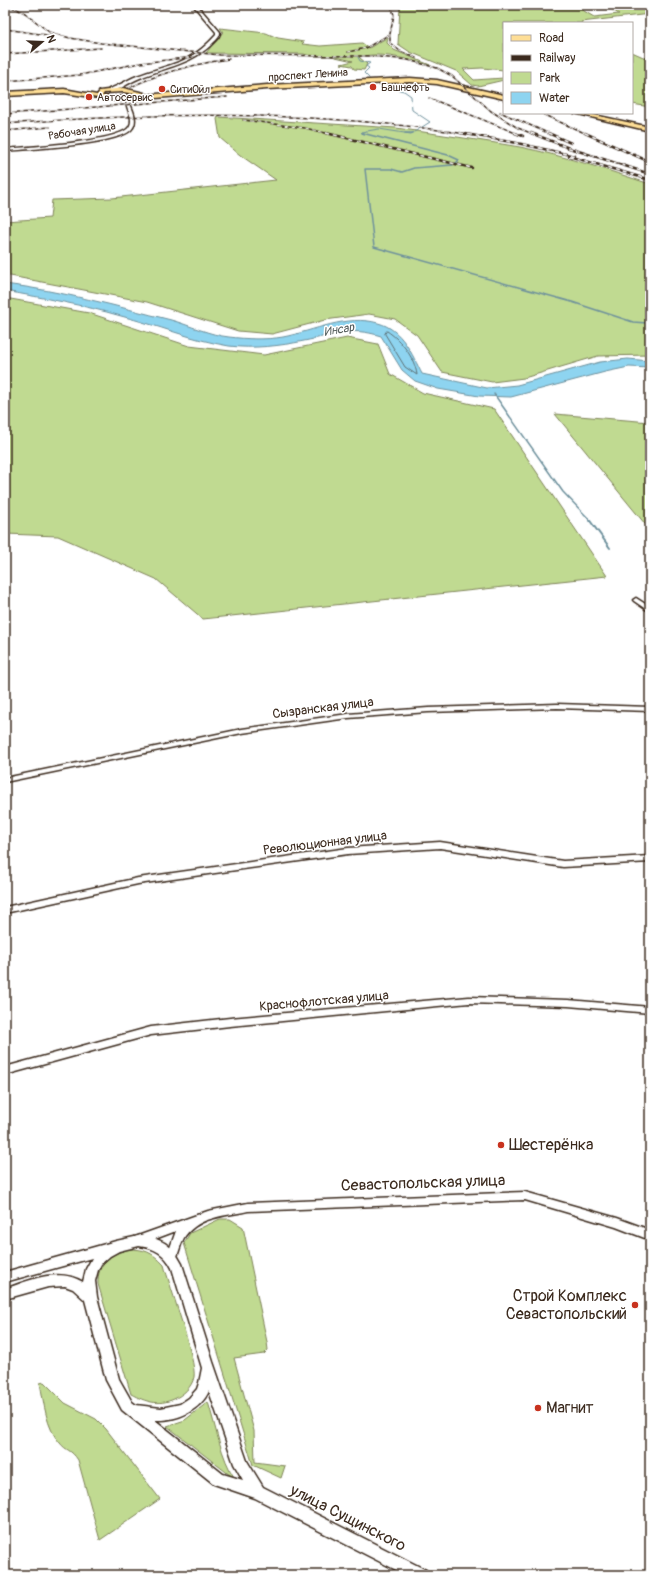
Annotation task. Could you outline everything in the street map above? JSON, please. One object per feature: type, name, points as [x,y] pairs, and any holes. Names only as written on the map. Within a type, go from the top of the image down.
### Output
[{"type":"main road","name":"проспект Ленина","points":[[99,96],[116,100],[153,96],[392,80],[428,80],[503,97]]},
{"type":"main road","points":[[79,93],[129,90],[153,96]]},
{"type":"main road","points":[[5,94],[54,91],[99,96],[100,94],[108,91]]},
{"type":"main road","points":[[129,99],[138,95],[137,92]]},
{"type":"main road","points":[[582,114],[650,129]]},
{"type":"street","points":[[108,91],[136,78],[194,58],[212,43],[218,36],[218,32],[195,5]]},
{"type":"street","points":[[123,85],[123,87],[129,90]]},
{"type":"street","name":"Рабочая улица","points":[[5,150],[103,139],[127,132],[131,128],[133,118],[129,99]]},
{"type":"street","points":[[636,600],[650,610]]},
{"type":"street","name":"Сызранская улица","points":[[5,780],[242,731],[348,716],[428,710],[556,706],[650,709]]},
{"type":"street","name":"Революционная улица","points":[[5,910],[138,881],[348,851],[440,846],[563,864],[650,859]]},
{"type":"street","name":"Краснофлотская улица","points":[[5,1071],[151,1031],[230,1022],[469,1000],[568,1003],[650,1010]]},
{"type":"street","name":"Севастопольская улица","points":[[139,1241],[208,1215],[248,1208],[525,1196],[617,1223],[650,1235]]},
{"type":"street","points":[[172,1256],[180,1234],[194,1220]]},
{"type":"street","points":[[5,1277],[139,1241],[150,1242],[161,1246],[172,1256],[178,1268],[206,1362],[241,1464],[258,1492]]},
{"type":"street","points":[[116,1246],[97,1260],[92,1269],[90,1282],[91,1297],[113,1380],[128,1406],[139,1412],[155,1416],[170,1414],[183,1409],[195,1401],[204,1390],[208,1377],[206,1362]]},
{"type":"street","points":[[5,1294],[56,1281],[71,1282],[82,1287],[91,1297]]},
{"type":"street","name":"улица Сущинского","points":[[128,1406],[219,1479],[258,1492],[421,1575]]},
{"type":"green space","points":[[398,5],[574,5],[594,17],[619,14],[604,5],[650,5],[650,14],[581,22],[503,22],[503,70],[482,68],[463,69],[474,80],[503,78],[503,80],[478,86],[472,85],[456,71],[410,52],[398,44],[400,7]]},
{"type":"green space","points":[[220,28],[266,33],[278,38],[304,42],[302,44],[320,46],[362,43],[369,48],[388,37],[387,43],[394,50],[430,65],[395,57],[368,55],[359,57],[367,64],[364,70],[354,69],[352,66],[341,64],[353,61],[331,56],[310,56],[304,54],[206,53],[223,32]]},
{"type":"green space","points":[[633,52],[650,60],[650,107],[633,104]]},
{"type":"green space","points":[[218,117],[396,128],[474,139],[520,147],[553,155],[650,184],[650,355],[598,356],[524,378],[492,382],[442,372],[417,335],[395,319],[369,314],[325,320],[272,334],[238,331],[147,302],[5,275],[5,221],[50,218],[52,200],[112,198],[276,180],[240,155],[220,138]]},
{"type":"green space","points":[[5,298],[89,313],[189,346],[264,355],[347,338],[378,344],[390,374],[423,393],[494,409],[607,576],[203,619],[156,579],[58,536],[5,534]]},
{"type":"green space","points":[[555,414],[650,422],[650,530]]},
{"type":"green space","points":[[220,1219],[230,1219],[243,1227],[267,1342],[268,1350],[264,1354],[234,1358],[254,1431],[255,1462],[285,1466],[281,1478],[253,1465],[184,1243],[190,1233]]},
{"type":"green space","points":[[128,1249],[148,1252],[164,1265],[187,1340],[194,1369],[193,1381],[184,1393],[168,1401],[157,1403],[131,1394],[98,1284],[98,1277],[102,1265],[110,1257]]},
{"type":"green space","points":[[44,1382],[65,1403],[96,1419],[106,1429],[160,1499],[100,1540],[78,1460],[55,1437],[49,1423],[44,1407],[40,1383]]},
{"type":"green space","points":[[208,1402],[222,1452],[235,1479],[167,1426],[185,1420]]},
{"type":"water","name":"Инсар","points":[[5,284],[88,299],[171,320],[214,334],[236,338],[256,339],[283,337],[342,322],[366,321],[378,323],[386,326],[400,336],[422,374],[487,388],[517,385],[600,362],[628,359],[650,361],[650,368],[629,367],[605,372],[511,397],[479,396],[438,389],[415,381],[402,370],[381,336],[370,333],[342,332],[276,346],[229,346],[202,340],[92,308],[5,291]]},
{"type":"waterway","points":[[358,57],[360,61],[370,63],[366,66],[369,68],[364,73],[369,78]]},
{"type":"waterway","points":[[395,82],[395,89],[404,91],[411,96],[412,110],[430,122],[413,133]]},
{"type":"waterway","points":[[363,133],[361,132],[379,129],[413,133]]},
{"type":"waterway","points":[[363,133],[448,155],[459,160],[456,163]]},
{"type":"waterway","points":[[405,133],[413,133]]},
{"type":"waterway","points":[[453,165],[414,168],[402,172],[391,169],[365,169],[374,247],[572,302],[633,322],[647,323],[650,325]]},
{"type":"waterway","points":[[494,394],[563,492],[589,519]]},
{"type":"waterway","points":[[588,518],[610,548]]},
{"type":"railway","points":[[8,5],[25,13],[49,32],[70,38],[101,43],[220,55],[369,56],[408,60],[437,68],[452,76],[491,111],[518,128],[533,134]]},
{"type":"railway","points":[[390,34],[394,15],[391,5]]},
{"type":"railway","points":[[5,29],[54,36]]},
{"type":"railway","points":[[348,52],[366,48],[390,34]]},
{"type":"railway","points":[[390,34],[390,43],[400,51],[416,58]]},
{"type":"railway","points":[[5,54],[101,48]]},
{"type":"railway","points":[[5,81],[80,75],[140,63],[194,57]]},
{"type":"railway","points":[[129,88],[153,77],[178,69],[229,59]]},
{"type":"railway","points":[[5,114],[227,97]]},
{"type":"railway","points":[[429,98],[518,134]]},
{"type":"railway","points":[[505,114],[550,134]]},
{"type":"railway","points":[[544,115],[587,134]]},
{"type":"railway","points":[[5,124],[120,117],[294,117],[409,126],[464,134]]},
{"type":"railway","points":[[243,120],[305,128],[330,134]]},
{"type":"railway","points":[[5,131],[50,127]]},
{"type":"railway","points":[[326,133],[472,168]]},
{"type":"railway","points":[[460,133],[464,134]]},
{"type":"railway","points":[[515,133],[523,136]]},
{"type":"railway","points":[[531,133],[569,148],[650,174]]},
{"type":"railway","points":[[548,133],[571,143]]},
{"type":"railway","points":[[585,133],[650,162]]},
{"type":"railway","points":[[464,134],[517,143],[575,156]]},
{"type":"railway","points":[[569,156],[650,180]]},
{"type":"place","name":"Башнефть","points":[[373,87]]},
{"type":"place","name":"СитиОйл","points":[[162,89]]},
{"type":"place","name":"Автосервис","points":[[89,97]]},
{"type":"place","name":"Шестерёнка","points":[[501,1145]]},
{"type":"place","name":"Строй Комплекс Севастопольский","points":[[635,1305]]},
{"type":"place","name":"Магнит","points":[[538,1408]]}]
